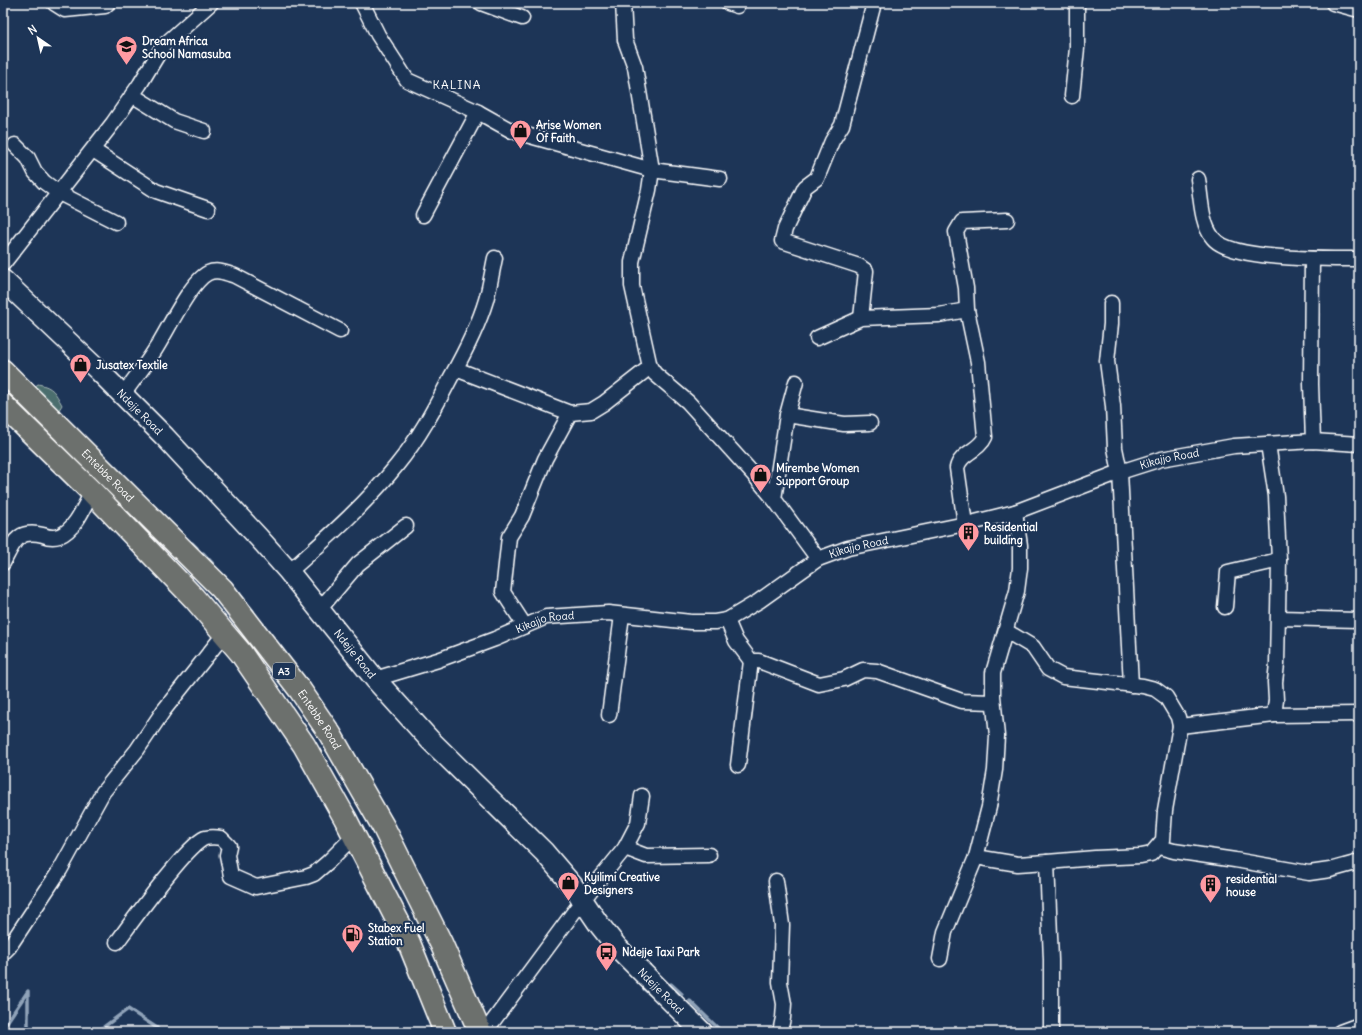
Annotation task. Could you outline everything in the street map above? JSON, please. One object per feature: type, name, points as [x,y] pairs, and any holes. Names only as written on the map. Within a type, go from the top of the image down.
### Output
[{"type":"main road","name":"Entebbe Road","points":[[3,371],[222,589],[300,690],[330,734],[384,828],[441,943],[480,1032]]},
{"type":"main road","name":"A3","points":[[3,405],[92,492],[194,598],[241,653],[304,745],[351,830],[409,942],[445,1032]]},
{"type":"street","points":[[54,3],[65,10],[105,6],[108,3]]},
{"type":"street","points":[[3,264],[93,150],[132,95],[163,46],[211,3]]},
{"type":"street","points":[[362,3],[378,35],[407,80],[478,112],[512,131],[652,170],[720,179]]},
{"type":"street","points":[[481,3],[522,18]]},
{"type":"street","points":[[623,3],[625,40],[635,67],[652,170],[649,190],[632,262],[632,286],[650,367],[655,374],[699,414],[774,499],[818,560]]},
{"type":"street","points":[[861,318],[866,271],[859,266],[782,241],[785,229],[805,187],[817,178],[832,141],[842,125],[852,92],[874,3]]},
{"type":"street","points":[[1072,96],[1077,48],[1077,3]]},
{"type":"street","points":[[1332,3],[1359,10]]},
{"type":"street","points":[[132,95],[174,121],[204,131]]},
{"type":"street","points":[[423,215],[478,112]]},
{"type":"street","points":[[15,145],[28,158],[35,172],[44,182],[59,193],[116,222]]},
{"type":"street","points":[[93,150],[156,191],[208,209]]},
{"type":"street","points":[[1198,179],[1206,223],[1212,238],[1219,244],[1229,249],[1259,254],[1312,259],[1359,259]]},
{"type":"street","points":[[965,524],[956,468],[958,461],[981,443],[985,437],[978,362],[967,310],[966,288],[956,232],[958,226],[962,222],[1008,220]]},
{"type":"street","points":[[289,572],[318,547],[396,466],[417,439],[474,333],[483,309],[495,258]]},
{"type":"street","points":[[1312,259],[1311,384],[1313,441]]},
{"type":"street","points":[[123,395],[155,350],[190,292],[201,278],[209,273],[222,272],[235,276],[340,331]]},
{"type":"street","name":"Ndejje Road","points":[[3,280],[123,395],[165,438],[289,572],[375,679],[430,740],[544,852],[573,886],[582,901],[617,947],[702,1032]]},
{"type":"street","points":[[1112,303],[1106,361],[1113,406],[1115,448],[1120,472],[1131,685]]},
{"type":"street","points":[[817,338],[861,318],[939,315],[967,310]]},
{"type":"street","points":[[456,369],[570,413],[591,411],[604,403],[650,367]]},
{"type":"street","points":[[774,499],[787,415],[796,382]]},
{"type":"street","points":[[525,626],[503,592],[509,537],[522,516],[545,459],[570,413]]},
{"type":"street","points":[[787,415],[844,424],[870,423]]},
{"type":"street","name":"Kikajjo Road","points":[[375,679],[438,660],[546,617],[608,614],[691,622],[715,622],[727,620],[759,602],[818,560],[848,548],[1015,512],[1120,472],[1161,459],[1234,446],[1313,441],[1359,444]]},
{"type":"street","points":[[1268,444],[1276,496],[1279,560],[1279,618],[1274,715]]},
{"type":"street","points":[[3,563],[11,548],[24,534],[30,532],[54,538],[66,532],[74,524],[92,492]]},
{"type":"street","points":[[940,958],[945,932],[976,857],[989,807],[995,770],[997,736],[993,702],[994,673],[1017,590],[1020,568],[1020,545],[1015,512]]},
{"type":"street","points":[[319,610],[358,564],[406,526]]},
{"type":"street","points":[[1225,607],[1228,572],[1279,560]]},
{"type":"street","points":[[610,715],[622,615]]},
{"type":"street","points":[[1279,618],[1357,620]]},
{"type":"street","points":[[727,620],[736,641],[751,661],[738,765]]},
{"type":"street","points":[[976,857],[1018,864],[1141,856],[1151,854],[1159,847],[1163,840],[1165,810],[1180,726],[1178,717],[1166,697],[1155,689],[1063,677],[1048,669],[1033,647],[1006,631]]},
{"type":"street","points":[[3,953],[9,948],[60,870],[103,792],[137,750],[164,710],[225,633]]},
{"type":"street","points":[[751,661],[759,661],[819,684],[844,679],[863,670],[877,671],[962,701],[993,702]]},
{"type":"street","points":[[1180,726],[1274,715],[1359,714]]},
{"type":"street","points":[[485,1032],[582,901],[625,848],[638,823],[642,796]]},
{"type":"street","points":[[117,942],[156,890],[185,856],[204,838],[220,838],[229,846],[226,855],[231,876],[256,887],[296,880],[314,874],[350,840],[351,830]]},
{"type":"street","points":[[1159,847],[1174,851],[1309,872],[1330,870],[1359,862]]},
{"type":"street","points":[[625,848],[646,856],[709,854]]},
{"type":"street","points":[[1047,862],[1051,960],[1051,1032]]},
{"type":"street","points":[[776,881],[782,925],[780,982],[784,1004],[780,1032]]},
{"type":"street","points":[[1340,1032],[1359,1025]]},
{"type":"green space","points":[[38,384],[43,385],[53,391],[57,397],[62,405],[57,413],[33,388]]},
{"type":"waterway","points":[[3,357],[10,363]]},
{"type":"waterway","points":[[192,543],[197,548]]},
{"type":"waterway","points":[[203,553],[213,564]]},
{"type":"waterway","points":[[237,591],[253,611]]},
{"type":"waterway","points":[[425,887],[429,893]]},
{"type":"waterway","points":[[671,984],[682,994]]},
{"type":"waterway","points":[[644,989],[657,1000]]},
{"type":"waterway","points":[[3,1028],[28,991],[28,1032]]},
{"type":"waterway","points":[[690,1001],[722,1032]]},
{"type":"waterway","points":[[97,1032],[128,1009],[157,1028],[159,1032]]},
{"type":"place","name":"Dream Africa School Namasuba","points":[[126,66]]},
{"type":"place","name":"Arise Women Of Faith","points":[[520,150]]},
{"type":"place","name":"Jusatex Textile","points":[[81,384]]},
{"type":"place","name":"Mirembe Women Support Group","points":[[760,494]]},
{"type":"place","name":"Residential building","points":[[968,552]]},
{"type":"place","name":"Kyilimi Creative Designers","points":[[569,902]]},
{"type":"place","name":"residential house","points":[[1210,904]]},
{"type":"place","name":"Stabex Fuel Station","points":[[353,954]]},
{"type":"place","name":"Ndejje Taxi Park","points":[[607,972]]},
{"type":"district","name":"KALINA","points":[[457,84]]}]
